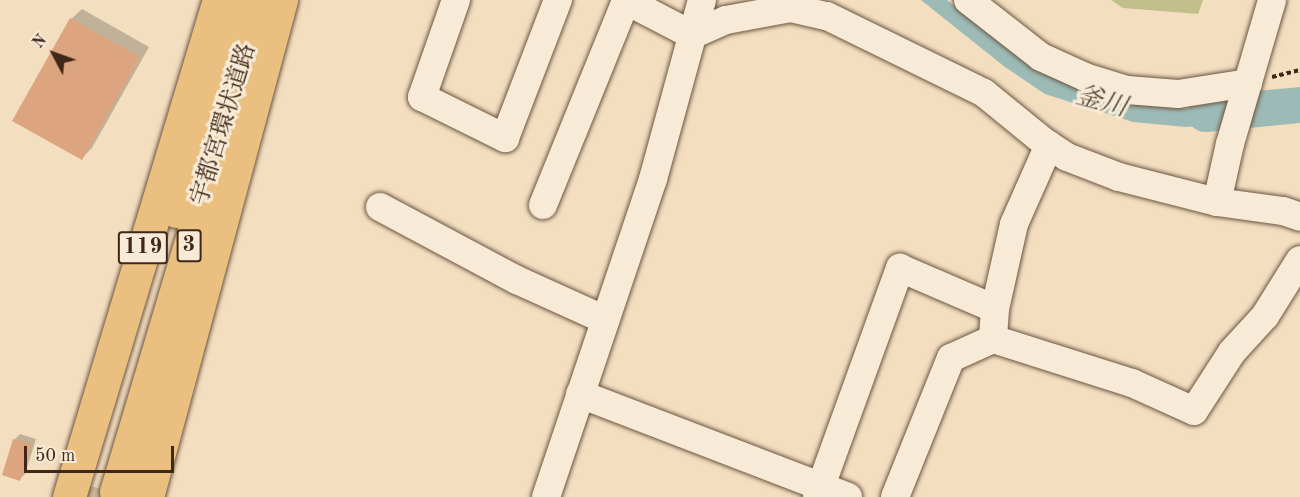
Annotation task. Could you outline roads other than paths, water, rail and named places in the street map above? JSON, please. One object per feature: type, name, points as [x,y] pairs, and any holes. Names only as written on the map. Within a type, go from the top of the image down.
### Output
[{"type":"main road","name":"119","points":[[107,493],[219,0]]},
{"type":"main road","name":"宇都宮環状道路","points":[[107,493],[238,0]]},
{"type":"main road","name":"宇都宮環状道路","points":[[107,493],[263,0]]},
{"type":"main road","points":[[107,493],[281,0]]},
{"type":"street","points":[[456,0],[422,97],[505,138],[558,0]]},
{"type":"street","points":[[543,205],[626,0],[692,35]]},
{"type":"street","points":[[546,497],[653,179],[702,0]]},
{"type":"street","points":[[968,0],[1041,57],[1085,76],[1127,90],[1178,94],[1248,83]]},
{"type":"street","points":[[1217,202],[1230,144],[1272,0]]},
{"type":"street","points":[[692,35],[726,20],[791,8],[827,16],[984,93],[1066,157],[1119,177],[1217,202],[1283,211],[1300,217]]},
{"type":"street","points":[[993,339],[995,309],[1014,224],[1049,145]]},
{"type":"street","points":[[380,207],[517,280],[605,320]]},
{"type":"street","points":[[895,497],[951,358],[993,339],[1132,383],[1194,411],[1232,352],[1264,316],[1300,260]]},
{"type":"street","points":[[818,492],[900,268],[995,309]]},
{"type":"street","points":[[580,394],[818,492],[848,497]]},
{"type":"water","points":[[921,0],[947,0],[1003,44],[1142,104],[1189,109],[1234,102],[1227,124],[1186,127],[1133,122],[1045,94],[1005,67]]},
{"type":"water","points":[[1300,95],[1300,112],[1261,118],[1266,98]]},
{"type":"waterway","name":"釜川","points":[[1205,114],[1300,105]]},
{"type":"tunnel","points":[[91,497],[94,486]]}]
